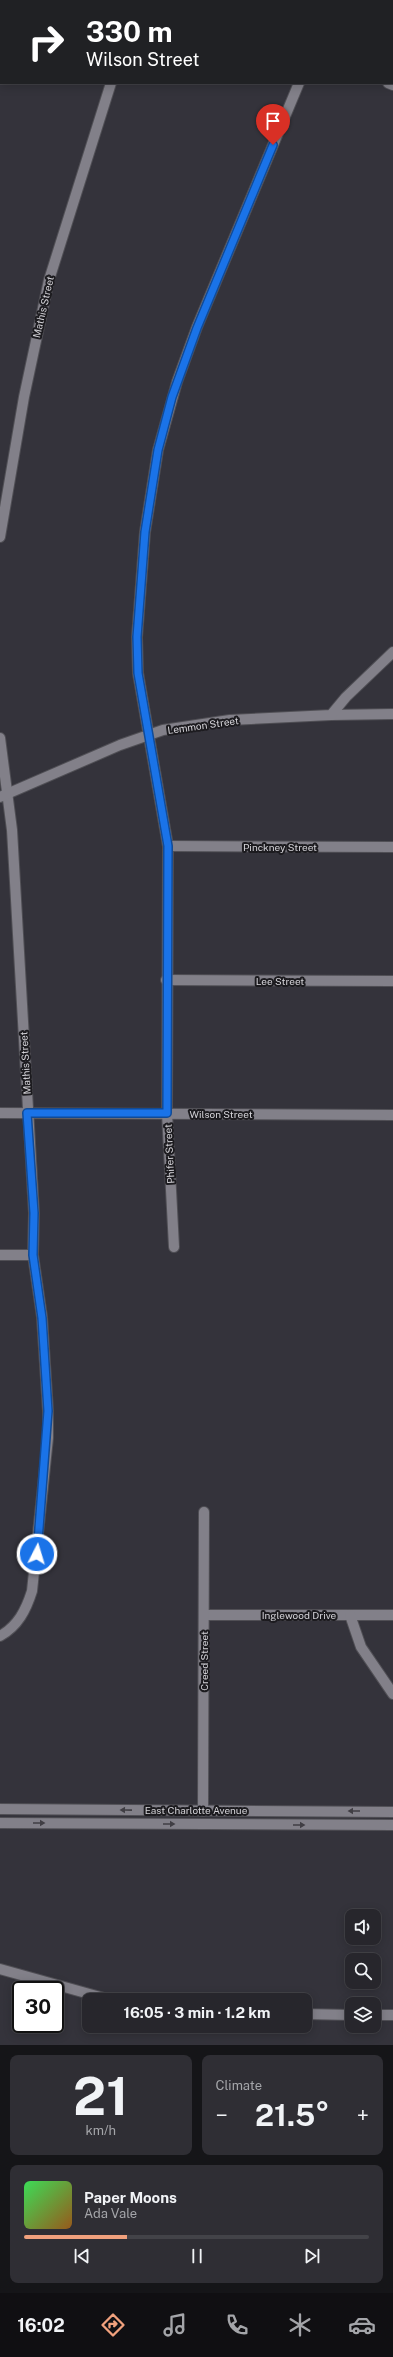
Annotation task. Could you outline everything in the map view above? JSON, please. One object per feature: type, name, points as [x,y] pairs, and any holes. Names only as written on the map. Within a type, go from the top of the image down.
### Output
[{"type":"street","name":"Mathis Street","points":[[0,537],[2,506],[34,343],[49,280],[111,84]]},
{"type":"street","name":"Phifer Street","points":[[174,1247],[167,1113],[166,980],[168,846],[149,734],[139,688],[137,637],[145,532],[158,450],[172,397],[197,328],[299,84]]},
{"type":"street","points":[[331,715],[346,697],[393,652]]},
{"type":"street","name":"Lemmon Street","points":[[4,795],[120,744],[149,734],[202,723],[274,717],[393,714]]},
{"type":"street","name":"Mathis Street","points":[[0,738],[4,795],[12,830],[27,1113],[34,1213],[33,1255],[42,1318],[48,1411],[48,1438],[35,1574],[29,1601],[16,1623],[0,1636]]},
{"type":"street","name":"Pinckney Street","points":[[168,846],[393,847]]},
{"type":"street","name":"Lee Street","points":[[166,980],[393,982]]},
{"type":"street","name":"Wilson Street","points":[[0,1113],[393,1115]]},
{"type":"street","points":[[0,1255],[33,1255]]},
{"type":"street","name":"Creed Street","points":[[203,1811],[204,1512]]},
{"type":"street","name":"Inglewood Drive","points":[[204,1615],[393,1615]]},
{"type":"street","points":[[350,1615],[361,1647],[393,1694]]},
{"type":"street","name":"East Charlotte Avenue","points":[[0,1809],[393,1812]]},
{"type":"street","name":"East Charlotte Avenue","points":[[0,1823],[393,1825]]},
{"type":"street","points":[[0,1969],[86,1993]]},
{"type":"street","points":[[312,2014],[345,2015]]},
{"type":"street","points":[[381,2015],[393,2015]]},
{"type":"route","points":[[37,1554],[48,1438],[48,1411],[42,1318],[33,1255],[34,1213],[27,1113],[167,1113],[166,980],[168,846],[149,734],[141,702],[138,673],[137,637],[145,532],[152,480],[172,397],[197,328],[273,145]]}]
